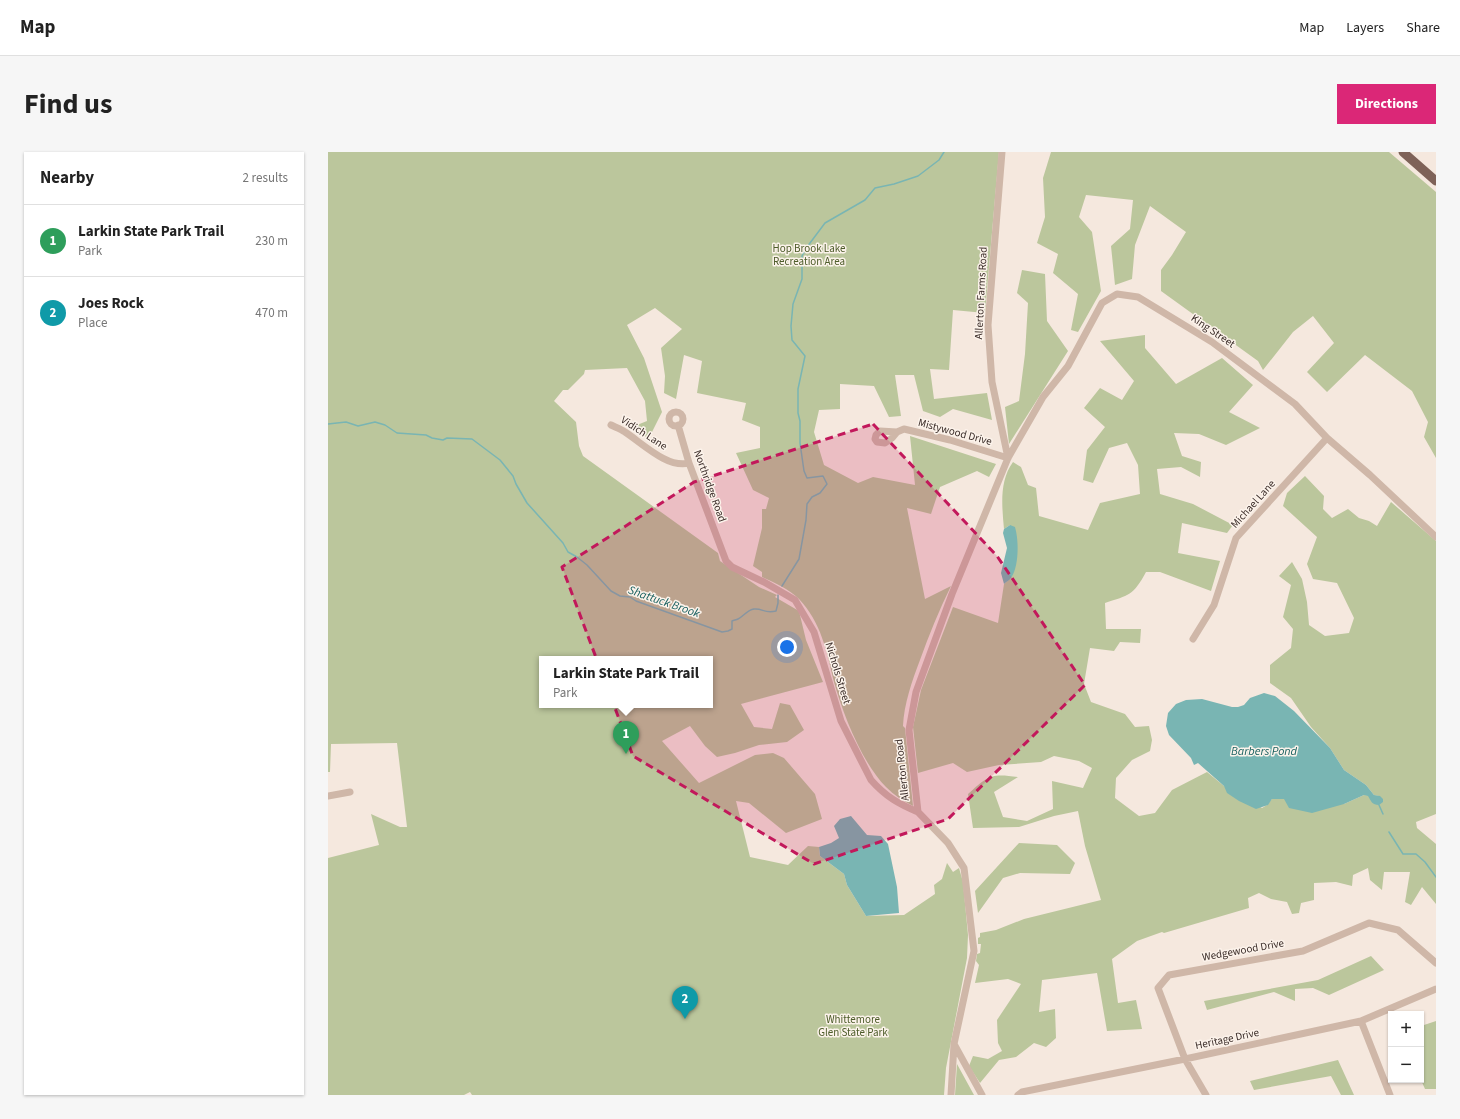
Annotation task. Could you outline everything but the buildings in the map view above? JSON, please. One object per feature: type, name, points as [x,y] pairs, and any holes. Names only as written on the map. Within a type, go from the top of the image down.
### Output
[{"type":"main road","points":[[1404,152],[1436,181]]},
{"type":"street","name":"Allerton Farms Road","points":[[1002,152],[988,325],[992,382],[1008,458]]},
{"type":"street","name":"King Street","points":[[1008,458],[1043,397],[1068,366],[1102,303],[1117,294],[1138,297],[1212,342],[1295,404],[1327,438],[1370,475],[1436,537]]},
{"type":"street","name":"Vidich Lane","points":[[611,425],[624,431],[668,461],[680,464],[689,463]]},
{"type":"street","name":"Northridge Road","points":[[678,425],[689,463],[722,554]]},
{"type":"street","name":"Mistywood Drive","points":[[896,432],[904,429],[942,438],[1008,458]]},
{"type":"street","name":"Michael Lane","points":[[1193,639],[1214,605],[1236,538],[1327,438]]},
{"type":"street","name":"Allerton Road","points":[[951,1095],[954,1044],[974,951],[964,868],[948,843],[918,812],[909,730],[916,692],[952,594],[1008,458]]},
{"type":"street","name":"Nichols Street","points":[[722,554],[732,567],[764,582],[795,600],[814,632],[841,721],[871,780],[878,788],[897,803],[918,812]]},
{"type":"street","points":[[328,796],[350,792]]},
{"type":"street","name":"Wedgewood Drive","points":[[1206,1095],[1186,1059],[1158,988],[1169,975],[1303,951],[1369,923],[1398,930],[1436,963]]},
{"type":"street","name":"Heritage Drive","points":[[1018,1095],[1022,1092],[1186,1059],[1361,1021],[1436,989]]},
{"type":"street","points":[[1361,1021],[1390,1095]]},
{"type":"street","points":[[954,1044],[982,1095]]},
{"type":"highlighted area","points":[[873,424],[997,556],[1085,685],[948,819],[814,864],[633,756],[562,567],[694,482]]},
{"type":"green space","points":[[328,152],[999,152],[985,313],[953,310],[949,370],[930,369],[934,399],[987,393],[992,420],[953,409],[940,417],[923,411],[914,375],[895,375],[901,416],[889,417],[874,386],[840,384],[840,409],[819,410],[814,432],[824,465],[858,483],[873,477],[915,485],[910,436],[996,464],[989,477],[977,471],[940,487],[931,514],[907,508],[925,599],[951,586],[938,613],[923,651],[911,684],[905,709],[903,726],[905,728],[913,806],[899,798],[886,787],[877,777],[861,752],[843,709],[818,627],[807,608],[791,592],[762,577],[762,572],[753,566],[762,528],[762,509],[766,509],[769,498],[753,490],[736,453],[760,448],[760,427],[742,420],[746,403],[697,393],[702,361],[684,355],[676,399],[664,393],[665,376],[661,348],[682,329],[655,308],[627,325],[644,358],[662,412],[648,440],[637,425],[647,421],[645,401],[627,368],[585,370],[584,374],[568,390],[563,390],[554,401],[576,422],[579,446],[583,456],[718,553],[720,561],[759,587],[777,595],[775,597],[799,611],[806,640],[823,682],[741,704],[754,727],[772,729],[780,703],[790,705],[804,730],[787,742],[759,745],[717,757],[705,746],[690,726],[662,741],[699,783],[755,755],[773,753],[784,758],[815,794],[822,819],[786,833],[749,803],[736,801],[750,857],[788,865],[808,846],[819,847],[820,856],[844,874],[847,885],[866,916],[904,915],[935,894],[934,885],[942,879],[947,863],[953,872],[959,868],[963,882],[968,935],[967,958],[946,1068],[944,1095],[472,1095],[470,1092],[464,1095],[328,1095],[328,858],[379,845],[371,814],[400,827],[407,827],[397,743],[331,744],[330,772],[328,772]]},
{"type":"green space","points":[[1051,152],[1389,152],[1436,192],[1436,458],[1424,437],[1428,422],[1412,391],[1365,355],[1327,392],[1307,372],[1334,343],[1313,316],[1293,332],[1263,370],[1258,361],[1161,291],[1161,270],[1186,232],[1150,206],[1135,245],[1132,279],[1115,285],[1111,246],[1130,229],[1133,200],[1086,195],[1079,217],[1092,232],[1101,291],[1078,332],[1071,330],[1078,294],[1053,273],[1058,254],[1037,243],[1045,217],[1043,178]]},
{"type":"green space","points":[[1022,270],[1045,274],[1047,321],[1068,351],[1009,444],[1005,407],[1019,401],[1025,354],[1028,303],[1017,293]]},
{"type":"green space","points":[[1145,335],[1145,348],[1176,384],[1222,358],[1253,385],[1229,412],[1260,428],[1226,445],[1199,434],[1174,433],[1182,456],[1201,462],[1200,477],[1181,467],[1157,469],[1160,494],[1193,504],[1233,525],[1227,533],[1182,523],[1178,553],[1220,561],[1211,591],[1160,572],[1146,572],[1130,594],[1105,603],[1106,629],[1141,629],[1140,643],[1120,642],[1114,651],[1090,648],[1084,684],[1091,702],[1125,714],[1135,727],[1149,726],[1152,740],[1150,751],[1132,760],[1116,778],[1115,798],[1139,816],[1155,813],[1172,790],[1207,772],[1224,786],[1262,808],[1272,799],[1278,798],[1344,804],[1364,795],[1379,796],[1374,795],[1366,785],[1344,770],[1330,748],[1311,727],[1291,698],[1270,683],[1270,665],[1291,648],[1293,629],[1283,617],[1291,585],[1279,576],[1292,562],[1302,579],[1307,602],[1309,625],[1325,636],[1349,633],[1354,618],[1337,583],[1313,579],[1307,564],[1317,537],[1283,506],[1287,493],[1305,476],[1324,496],[1323,509],[1332,518],[1348,509],[1359,518],[1369,521],[1377,526],[1391,502],[1436,541],[1436,814],[1416,822],[1417,828],[1436,844],[1436,904],[1422,887],[1411,905],[1405,902],[1410,872],[1384,872],[1382,890],[1370,880],[1368,868],[1353,875],[1352,886],[1336,882],[1314,883],[1314,900],[1301,903],[1299,913],[1292,914],[1287,902],[1271,899],[1259,893],[1248,898],[1249,908],[1164,933],[1162,932],[1137,941],[1112,959],[1118,1003],[1136,1000],[1142,1029],[1107,1031],[1097,973],[1042,980],[1039,1012],[1055,1009],[1056,1038],[1046,1047],[1034,1043],[1016,1057],[999,1060],[980,1083],[969,1066],[973,1056],[988,1059],[1002,1051],[998,1043],[997,1020],[1021,984],[1008,979],[975,983],[979,965],[976,961],[977,954],[980,953],[981,944],[978,944],[978,938],[980,937],[980,933],[996,930],[1024,919],[1101,900],[1085,846],[1078,811],[1054,816],[1019,827],[973,828],[968,794],[980,783],[990,777],[1001,775],[1018,777],[994,792],[1003,817],[1027,821],[1053,809],[1052,781],[1083,788],[1092,768],[1079,761],[1054,756],[1041,762],[999,765],[967,772],[953,763],[918,773],[913,727],[921,690],[953,607],[998,623],[1004,584],[1011,578],[1010,525],[1004,529],[1002,494],[1005,477],[1013,462],[1021,467],[1028,485],[1036,488],[1039,516],[1088,530],[1100,503],[1140,494],[1138,465],[1127,443],[1109,448],[1093,483],[1083,480],[1087,450],[1105,427],[1084,408],[1100,388],[1122,400],[1134,381],[1100,341]]},
{"type":"green space","points":[[1019,843],[1057,845],[1075,863],[1070,874],[1020,873],[1003,878],[978,913],[975,891]]},
{"type":"green space","points":[[1371,956],[1384,970],[1329,995],[1313,988],[1295,989],[1295,1001],[1274,992],[1207,1010],[1204,1001],[1318,980]]},
{"type":"green space","points":[[1436,1021],[1436,1089],[1425,1089],[1422,1083],[1424,1083],[1424,1025]]},
{"type":"green space","points":[[1338,1060],[1354,1095],[1341,1095],[1331,1076],[1254,1090],[1250,1081]]},
{"type":"green space","points":[[957,1064],[974,1095],[955,1095]]},
{"type":"water","points":[[1010,525],[1015,527],[1016,532],[1018,546],[1017,560],[1014,573],[1004,584],[1001,573],[1007,548],[1003,533],[1004,529]]},
{"type":"water","name":"Barbers Pond","points":[[1264,693],[1275,696],[1294,711],[1330,748],[1344,770],[1366,785],[1374,795],[1380,796],[1383,799],[1383,802],[1379,805],[1375,804],[1368,796],[1364,795],[1344,804],[1312,813],[1289,808],[1284,799],[1272,799],[1268,805],[1256,809],[1239,801],[1227,793],[1224,786],[1198,763],[1194,765],[1191,758],[1169,735],[1166,726],[1168,713],[1176,704],[1186,700],[1202,699],[1232,707],[1238,707],[1244,705],[1250,698]]},
{"type":"water","points":[[851,816],[867,835],[881,836],[888,844],[897,887],[899,913],[866,916],[847,885],[844,874],[820,856],[819,847],[831,843],[839,838],[834,826],[840,819]]},
{"type":"waterway","name":"Shattuck Brook","points":[[782,586],[799,559],[806,520],[807,504],[812,497],[820,493],[827,484],[823,476],[807,478],[804,471],[800,443],[798,389],[805,356],[792,340],[791,326],[793,304],[802,279],[802,256],[825,223],[865,200],[875,188],[894,184],[918,176],[939,160],[944,152]]},
{"type":"waterway","name":"Shattuck Brook","points":[[328,424],[346,422],[358,426],[375,422],[385,425],[397,433],[426,435],[443,440],[447,438],[472,439],[500,460],[513,476],[527,503],[563,543],[568,552],[587,565],[611,591],[620,596],[630,597],[636,601],[722,632],[732,629],[732,621],[752,610],[757,609],[769,612],[776,611],[778,595]]},
{"type":"waterway","points":[[1379,805],[1383,814]]},
{"type":"waterway","points":[[1389,832],[1403,854],[1416,854],[1425,862],[1436,877]]},
{"type":"place","name":"Larkin State Park Trail","points":[[626,754]]},
{"type":"place","name":"Joes Rock","points":[[685,1019]]},
{"type":"park label","name":"Hop Brook Lake Recreation Area","points":[[809,254]]},
{"type":"park label","name":"Whittemore Glen State Park","points":[[853,1025]]}]
